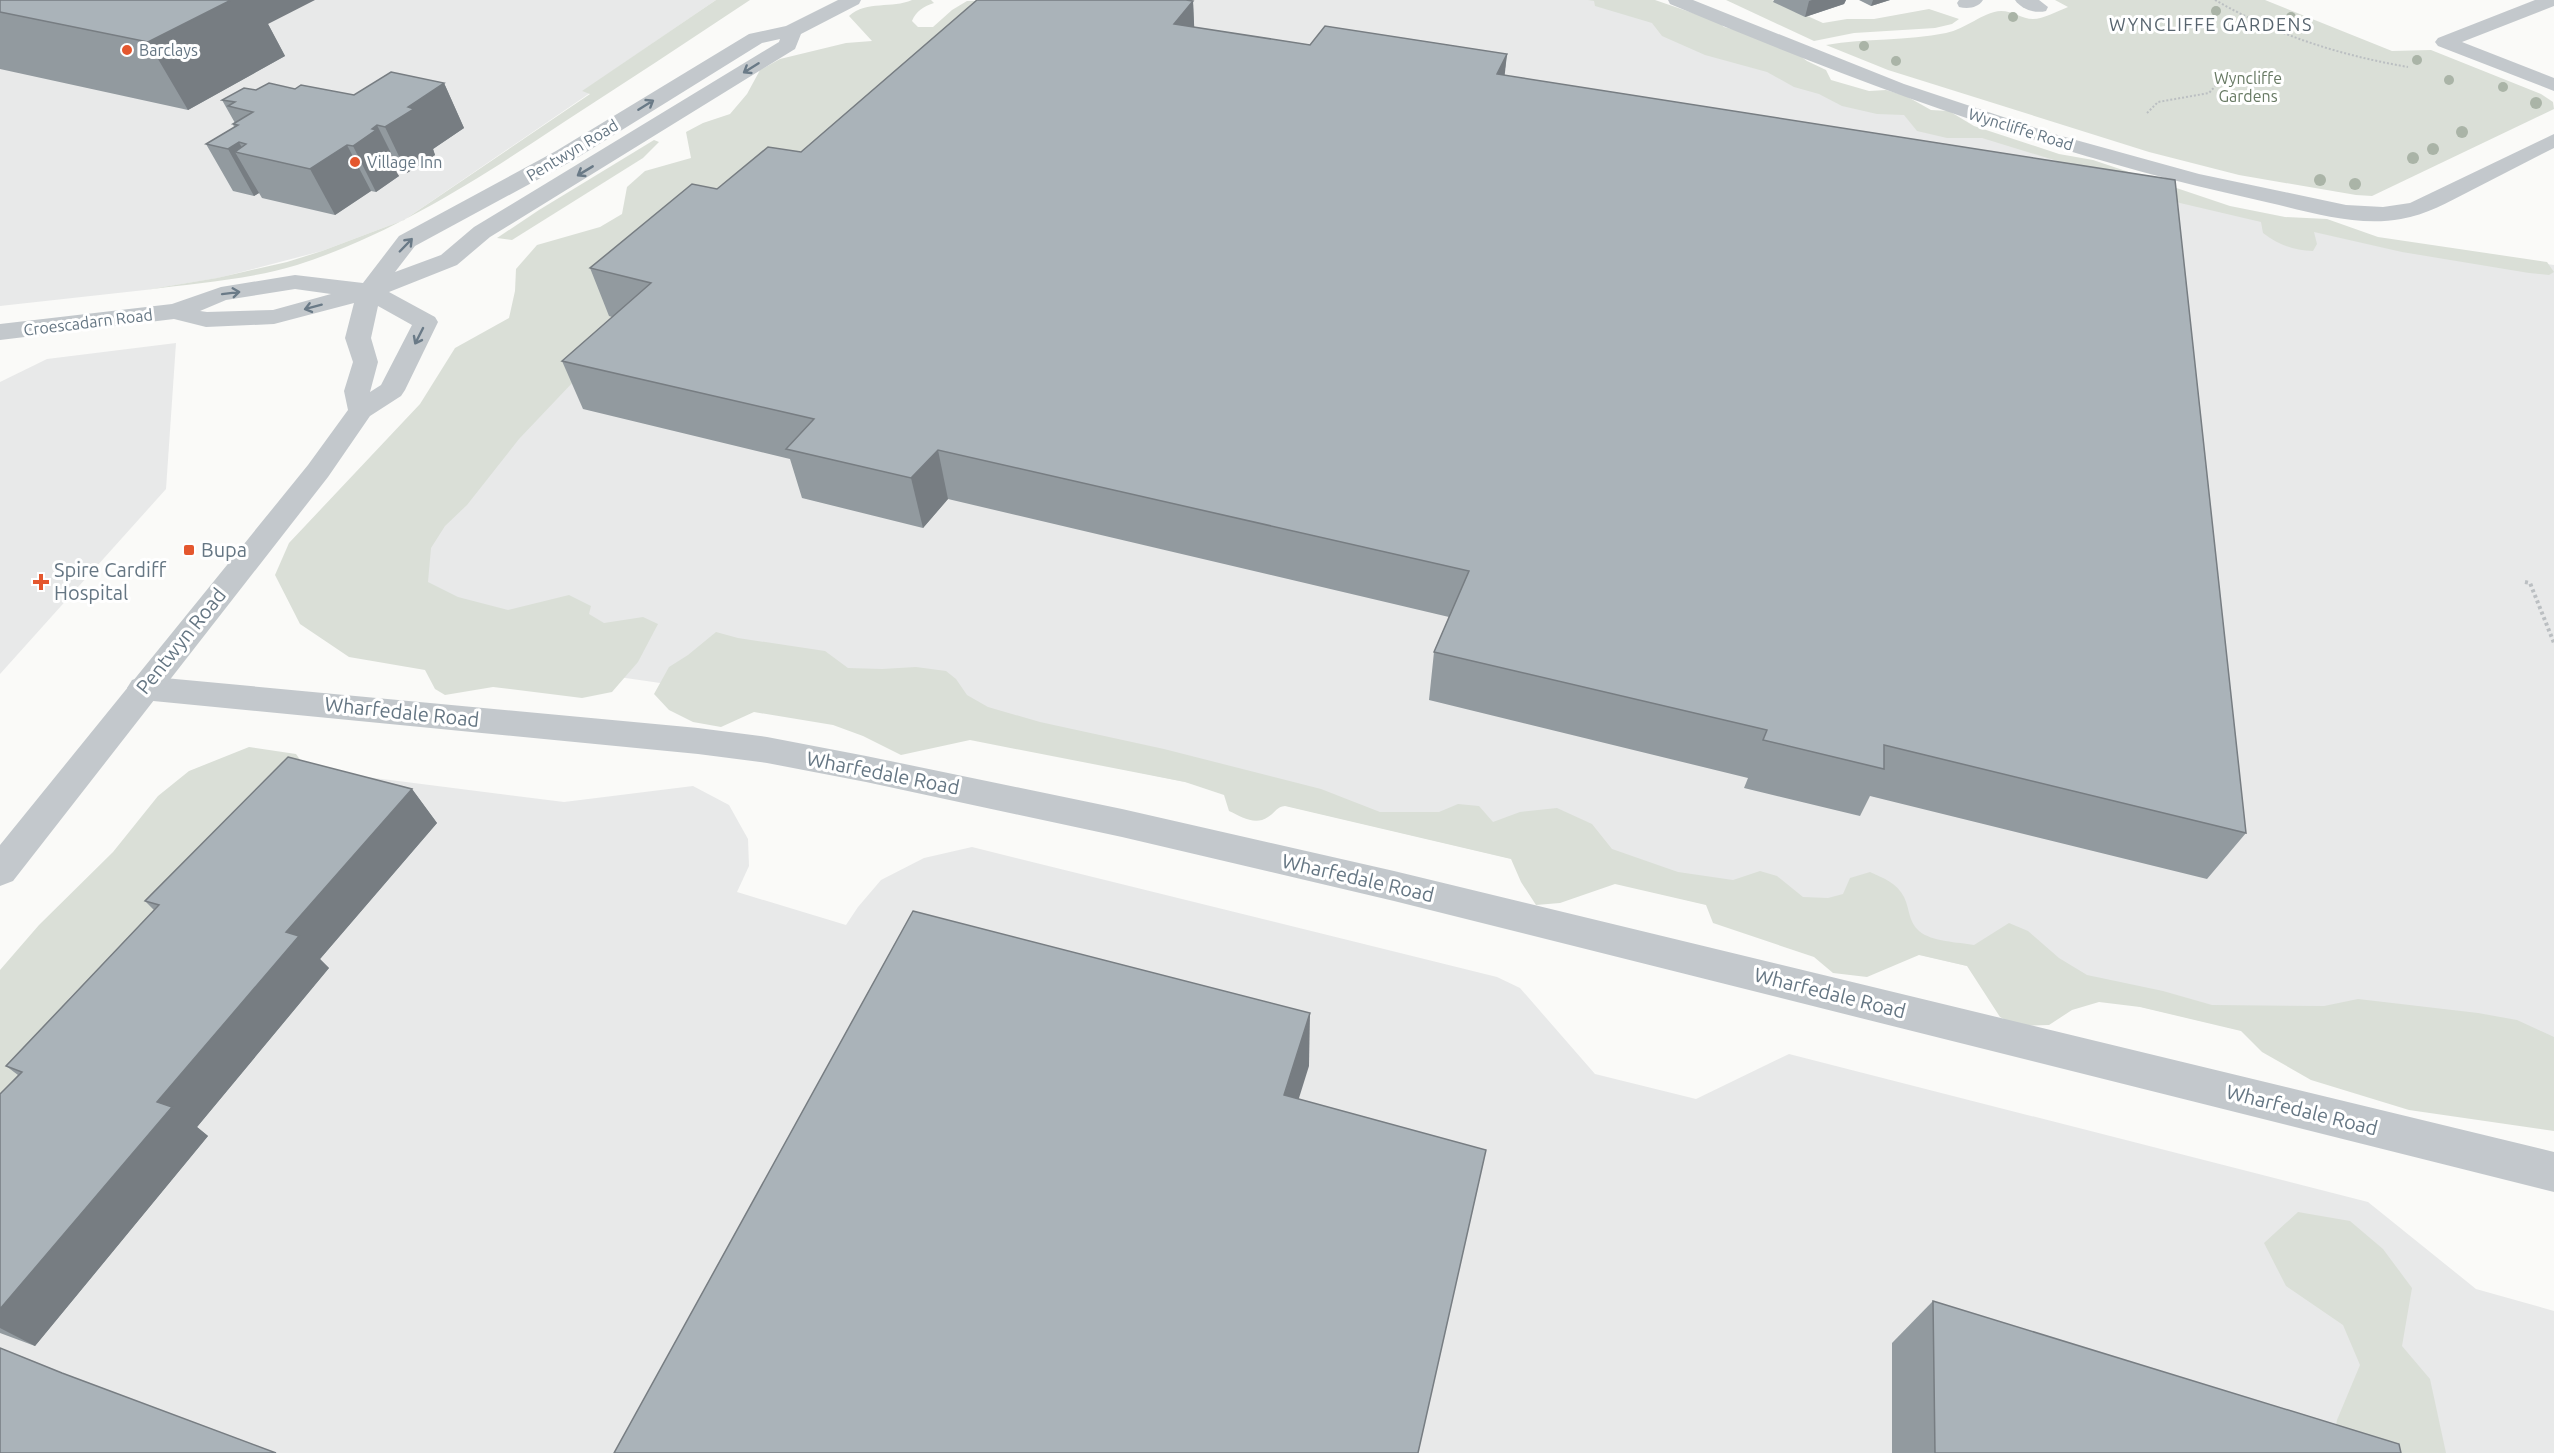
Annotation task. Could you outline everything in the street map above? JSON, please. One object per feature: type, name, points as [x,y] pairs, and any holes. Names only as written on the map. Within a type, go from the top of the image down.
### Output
[{"type":"street","name":"Pentwyn Road","points":[[361,410],[356,392],[366,365],[365,351],[358,338],[369,291],[407,241],[564,156],[756,38],[792,31],[852,0]]},
{"type":"street","name":"Wyncliffe Road","points":[[1677,0],[1786,47],[1888,86],[2109,156],[2222,187],[2332,209],[2377,215],[2401,214],[2418,208],[2554,140]]},
{"type":"street","points":[[2552,0],[2445,42],[2554,85]]},
{"type":"street","name":"Pentwyn Road","points":[[369,291],[449,260],[482,232],[788,45],[792,31]]},
{"type":"street","name":"Pentwyn Road","points":[[0,872],[143,688],[318,471],[361,410],[392,390],[426,322],[369,291]]},
{"type":"street","name":"Croescadarn Road","points":[[0,332],[176,311],[206,320],[274,317],[369,291]]},
{"type":"street","name":"Wharfedale Road","points":[[143,688],[698,741],[767,750],[866,769],[1122,823],[1394,886],[2554,1172]]},
{"type":"path","points":[[2215,0],[2274,30],[2320,47],[2368,61],[2408,68]]},
{"type":"path","points":[[2147,113],[2158,102],[2209,93],[2218,83]]},
{"type":"path","points":[[2525,582],[2530,583],[2554,643]]},
{"type":"shaded area","points":[[0,0],[716,0],[583,91],[590,93],[404,220],[322,251],[218,278],[145,290],[0,306]]},
{"type":"shaded area","points":[[993,0],[1616,0],[1852,91],[2207,203],[2375,238],[2554,265],[2554,1104],[1185,782],[773,697],[410,647],[324,580],[501,391]]},
{"type":"shaded area","name":"Spire Cardiff Hospital","points":[[176,343],[166,489],[0,674],[0,382],[47,359]]},
{"type":"shaded area","points":[[296,768],[564,802],[693,786],[729,805],[748,839],[749,866],[737,892],[846,925],[881,880],[924,858],[972,847],[1497,977],[1520,988],[1595,1074],[1696,1099],[1789,1054],[2368,1202],[2476,1289],[2554,1311],[2554,1453],[0,1453],[0,1072],[151,830]]},
{"type":"green space","points":[[716,0],[750,0],[500,164],[405,219],[590,94],[582,91]]},
{"type":"green space","points":[[912,0],[931,0],[934,3],[921,9],[912,21],[918,27],[933,27],[952,10],[967,1],[1020,0],[610,316],[630,322],[519,439],[467,505],[445,526],[431,548],[428,582],[458,597],[508,610],[569,595],[591,606],[589,614],[604,623],[643,617],[658,624],[638,662],[612,692],[582,698],[493,687],[445,695],[435,689],[425,670],[349,657],[300,624],[275,575],[289,543],[420,404],[455,348],[509,318],[515,291],[516,269],[537,245],[600,227],[622,214],[627,187],[645,171],[691,158],[686,132],[703,123],[730,114],[747,94],[760,70],[780,59],[846,43],[872,41],[849,16],[864,8]]},
{"type":"green space","points":[[1588,0],[1655,0],[1719,22],[1724,27],[1780,41],[1807,61],[1826,70],[1831,80],[1869,91],[1886,90],[1906,96],[1931,110],[1949,111],[1974,126],[2059,154],[2093,160],[2230,206],[2285,217],[2327,219],[2378,237],[2547,262],[2554,272],[2549,275],[2529,273],[2402,252],[2314,232],[2317,244],[2313,251],[2293,248],[2263,233],[2261,222],[2180,203],[2126,182],[1982,138],[1947,138],[1917,131],[1904,115],[1877,114],[1842,106],[1819,94],[1794,87],[1767,72],[1705,55],[1662,36],[1652,23],[1595,6],[1594,1]]},
{"type":"green space","points":[[1726,0],[1772,0],[1823,23],[1847,19],[1874,19],[1929,9],[1959,19],[1952,24],[1935,28],[1854,33],[1814,41]]},
{"type":"green space","name":"Wyncliffe Gardens","points":[[2055,0],[2265,0],[2392,51],[2431,50],[2541,94],[2553,102],[2554,109],[2372,196],[2356,195],[2239,175],[2149,152],[1888,70],[1826,45],[1946,33],[1988,14],[2001,11],[2037,19],[2068,7]]},
{"type":"green space","points":[[654,140],[659,142],[643,158],[512,240],[497,238],[539,210]]},
{"type":"green space","points":[[403,220],[333,252],[297,265],[241,278],[145,290],[217,278],[287,262]]},
{"type":"green space","points":[[716,632],[738,638],[825,651],[848,668],[916,667],[946,671],[956,679],[967,695],[988,707],[1040,722],[1164,749],[1321,789],[1380,812],[1439,812],[1458,804],[1479,806],[1493,822],[1520,812],[1557,808],[1592,824],[1612,849],[1678,872],[1733,880],[1760,871],[1777,876],[1803,897],[1828,898],[1843,894],[1850,878],[1870,872],[1898,888],[1906,901],[1915,927],[1924,935],[1974,945],[2009,923],[2028,931],[2059,958],[2087,975],[2163,991],[2212,1005],[2324,1006],[2358,999],[2478,1013],[2517,1020],[2554,1037],[2554,1131],[2409,1110],[2311,1080],[2262,1052],[2241,1031],[2140,1007],[2099,1002],[2072,1010],[2049,1025],[2017,1026],[2000,1017],[1967,966],[1919,955],[1867,977],[1833,973],[1814,957],[1713,923],[1706,905],[1615,884],[1560,903],[1536,905],[1521,882],[1511,859],[1285,806],[1263,820],[1248,820],[1229,811],[1224,795],[1185,782],[970,740],[901,755],[863,736],[833,725],[754,712],[721,727],[693,722],[669,710],[654,694],[669,667]]},
{"type":"green space","points":[[249,747],[296,754],[309,772],[70,997],[0,1104],[0,970],[39,925],[113,852],[158,796],[189,771]]},
{"type":"green space","points":[[2298,1212],[2350,1221],[2383,1249],[2412,1288],[2402,1346],[2430,1379],[2446,1453],[2330,1453],[2337,1420],[2360,1365],[2343,1325],[2286,1286],[2264,1243]]},
{"type":"building","points":[[0,0],[231,0],[148,42],[0,12]]},
{"type":"building","points":[[977,0],[1193,1],[1174,24],[1310,45],[1325,26],[1507,54],[1497,74],[2175,180],[2246,833],[1884,745],[1884,769],[1763,740],[1767,730],[1434,652],[1469,571],[938,450],[911,478],[786,449],[814,419],[562,361],[651,283],[590,268],[692,184],[717,189],[768,147],[801,152]]},
{"type":"building","points":[[391,72],[444,83],[408,107],[414,109],[385,127],[377,125],[372,129],[376,130],[353,146],[347,145],[310,169],[235,152],[246,144],[239,142],[228,149],[206,144],[238,125],[233,124],[253,112],[228,106],[235,102],[222,100],[244,88],[256,90],[269,83],[295,89],[301,85],[354,95]]},
{"type":"building","points":[[288,757],[412,789],[286,932],[299,936],[157,1102],[172,1107],[0,1309],[0,1094],[22,1072],[6,1066],[159,905],[145,901]]},
{"type":"building","points":[[913,911],[1310,1013],[1284,1095],[1486,1150],[1418,1453],[614,1453]]},
{"type":"building","points":[[1933,1301],[2399,1444],[2401,1453],[1935,1453]]},
{"type":"building","points":[[0,1348],[62,1373],[276,1453],[0,1453]]},
{"type":"place","name":"Barclays","points":[[127,50]]},
{"type":"place","name":"Village Inn","points":[[355,162]]},
{"type":"place","name":"Bupa","points":[[189,550]]},
{"type":"place","name":"Spire Cardiff Hospital","points":[[41,582]]},
{"type":"district","name":"WYNCLIFFE GARDENS","points":[[2211,25]]}]
